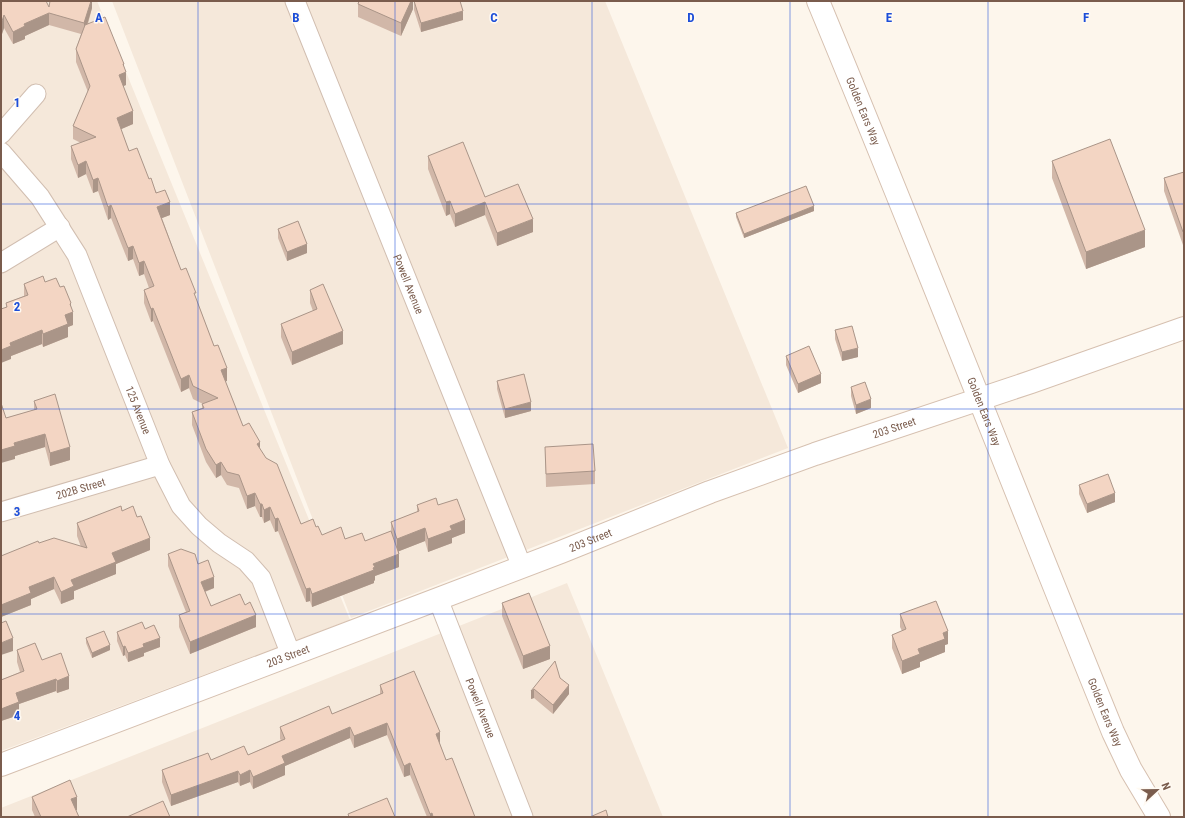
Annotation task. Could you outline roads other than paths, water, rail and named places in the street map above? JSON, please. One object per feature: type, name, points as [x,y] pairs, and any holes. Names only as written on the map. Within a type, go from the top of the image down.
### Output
[{"type":"main road","name":"Golden Ears Way","points":[[818,1],[897,192],[1057,596],[1113,732],[1131,770],[1159,817]]},
{"type":"main road","name":"203 Street","points":[[1,765],[522,567],[710,492],[815,454],[979,400],[1184,328]]},
{"type":"street","name":"Powell Avenue","points":[[295,1],[522,567]]},
{"type":"street","points":[[1,134],[36,94]]},
{"type":"street","name":"125 Avenue","points":[[1,152],[40,197],[78,255],[160,465],[181,506],[199,526],[219,543],[246,562],[261,578],[290,655]]},
{"type":"street","points":[[1,263],[60,227]]},
{"type":"street","name":"202B Street","points":[[1,512],[160,465]]},
{"type":"street","name":"Powell Avenue","points":[[438,599],[523,817]]}]
